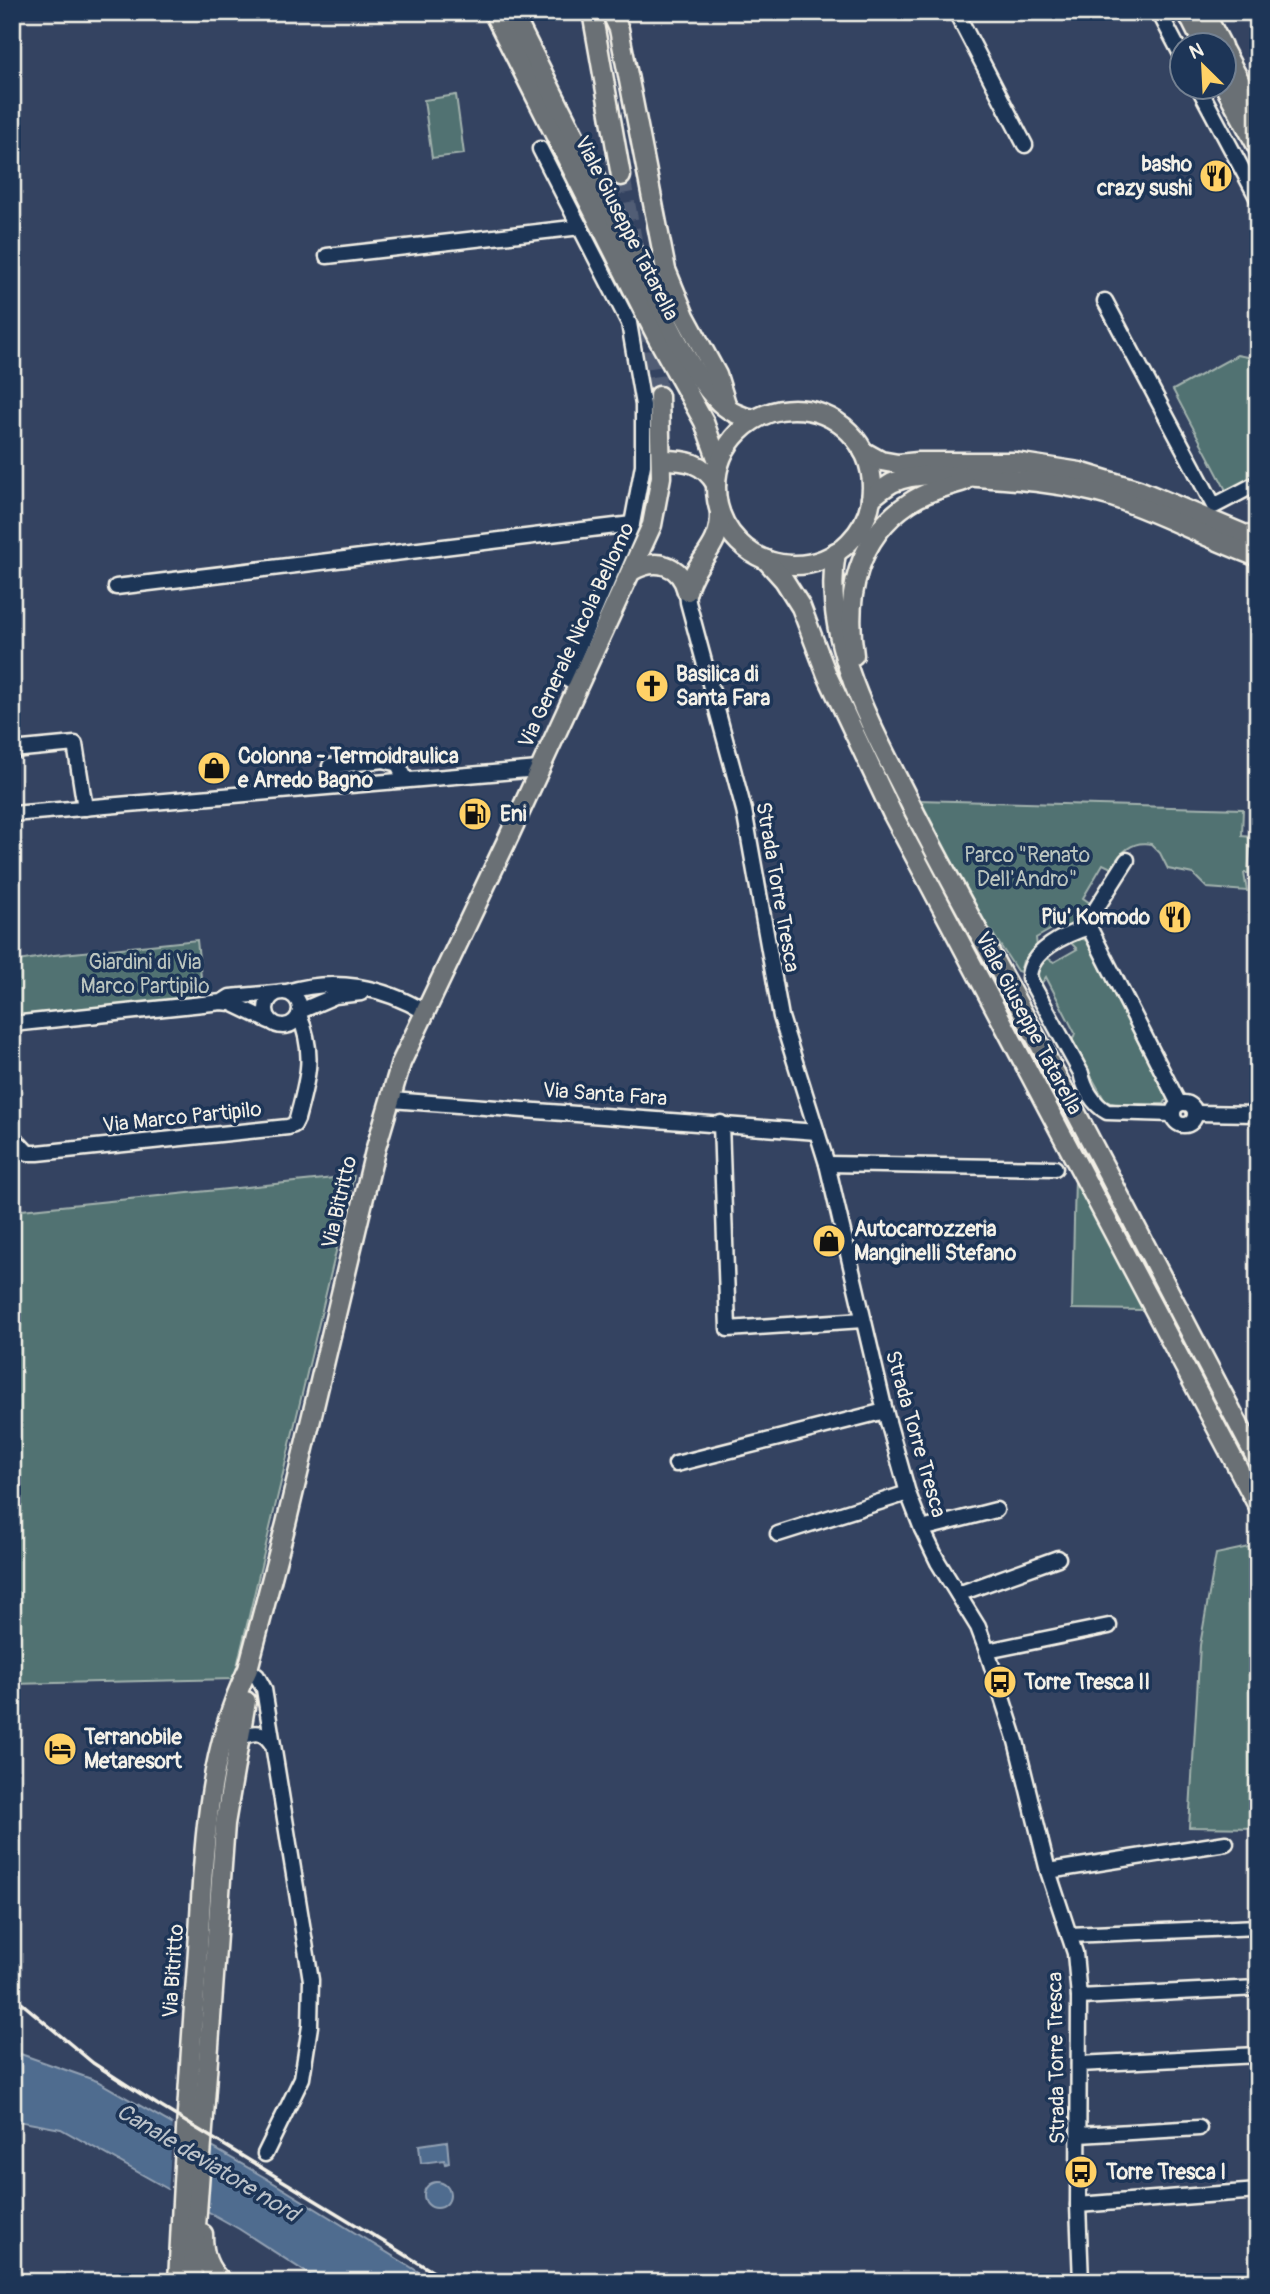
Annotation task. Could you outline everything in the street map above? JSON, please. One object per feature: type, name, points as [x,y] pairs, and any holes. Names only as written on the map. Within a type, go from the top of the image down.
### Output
[{"type":"main road","name":"Viale Giuseppe Tatarella","points":[[493,12],[696,371],[716,400],[728,410]]},
{"type":"main road","name":"Viale Giuseppe Tatarella","points":[[512,12],[658,339],[704,422],[719,464]]},
{"type":"main road","points":[[592,12],[621,176]]},
{"type":"main road","points":[[611,12],[619,29],[663,261],[678,302],[717,375],[728,410],[744,418],[755,419]]},
{"type":"main road","points":[[1187,12],[1197,32]]},
{"type":"main road","points":[[1204,12],[1215,32]]},
{"type":"main road","points":[[1238,83],[1250,111],[1256,140]]},
{"type":"main road","name":"Via Generale Nicola Bellomo","points":[[540,769],[652,525],[662,460],[659,396]]},
{"type":"main road","points":[[687,592],[694,575],[717,540],[720,511],[716,484],[719,464],[733,438],[755,419],[775,411],[796,409],[816,412],[835,421],[851,434],[863,451],[870,474],[871,498],[859,529],[836,552],[820,560],[784,564],[766,560],[747,549],[730,532],[720,511]]},
{"type":"main road","points":[[863,451],[881,461],[898,464],[930,461],[1015,461],[1080,472],[1139,490],[1258,540]]},
{"type":"main road","points":[[662,460],[686,460],[700,465],[716,484]]},
{"type":"main road","points":[[871,498],[901,479],[954,475],[1048,482],[1110,497],[1258,557]]},
{"type":"main road","points":[[862,700],[852,642],[852,590],[870,543],[889,520],[910,502],[933,490],[978,477]]},
{"type":"main road","points":[[706,557],[723,550],[747,549]]},
{"type":"main road","name":"Viale Giuseppe Tatarella","points":[[836,552],[834,605],[849,669],[872,727],[936,855],[1032,1030],[1258,1461]]},
{"type":"main road","name":"Viale Giuseppe Tatarella","points":[[766,560],[784,580],[801,607],[827,675],[893,815],[1258,1506]]},
{"type":"main road","points":[[632,571],[647,564],[669,567],[681,577],[687,592]]},
{"type":"main road","name":"Via Bitritto","points":[[192,2282],[201,1898],[208,1812],[222,1743],[248,1669],[286,1524],[375,1151],[401,1063],[540,769]]},
{"type":"main road","name":"Via Bitritto","points":[[178,2282],[225,1824],[248,1686],[248,1669]]},
{"type":"main road","points":[[169,2282],[182,2089],[199,2062]]},
{"type":"main road","points":[[199,2062],[212,2092],[203,2248],[207,2264],[222,2282]]},
{"type":"street","points":[[956,12],[1025,145]]},
{"type":"street","points":[[1160,12],[1170,32]]},
{"type":"street","points":[[1206,102],[1258,199]]},
{"type":"street","points":[[540,149],[629,323],[643,417],[643,465],[632,524],[565,678],[578,685]]},
{"type":"street","points":[[327,256],[581,227]]},
{"type":"street","points":[[1105,301],[1214,506],[1258,483]]},
{"type":"street","points":[[116,587],[632,524]]},
{"type":"street","name":"Strada Torre Tresca","points":[[687,592],[744,810],[781,1017],[827,1164],[885,1411],[908,1493],[938,1562],[978,1627],[987,1651],[1016,1741],[1048,1871],[1078,1970],[1080,2282]]},
{"type":"street","points":[[12,750],[75,744],[85,808]]},
{"type":"street","points":[[342,786],[330,766],[384,760],[398,764],[406,780]]},
{"type":"street","points":[[12,814],[540,769]]},
{"type":"street","points":[[1126,860],[1094,912],[1089,927],[1176,1109],[1178,1123],[1185,1124],[1193,1119],[1195,1113],[1258,1114]]},
{"type":"street","points":[[1089,927],[1077,931],[1034,958],[1029,969],[1029,978],[1098,1107],[1107,1112],[1176,1109]]},
{"type":"street","points":[[309,1058],[276,1024],[265,1006],[270,996],[295,989],[353,985],[402,999],[425,1012]]},
{"type":"street","points":[[12,1024],[222,1002],[231,1003],[276,1024],[292,1023],[299,1013],[335,996],[376,990]]},
{"type":"street","points":[[222,1002],[230,997],[281,993],[296,997],[299,1013]]},
{"type":"street","name":"Via Marco Partipilo","points":[[12,1136],[28,1153],[38,1153],[294,1125],[309,1074],[309,1058],[299,1013]]},
{"type":"street","name":"Via Santa Fara","points":[[391,1100],[817,1132]]},
{"type":"street","points":[[721,1123],[728,1329],[863,1320]]},
{"type":"street","points":[[827,1164],[1055,1168]]},
{"type":"street","points":[[676,1464],[885,1411]]},
{"type":"street","points":[[778,1534],[908,1493]]},
{"type":"street","points":[[922,1529],[996,1510]]},
{"type":"street","points":[[958,1594],[1058,1558]]},
{"type":"street","points":[[987,1651],[1109,1626]]},
{"type":"street","points":[[248,1669],[257,1676],[264,1689],[311,1980],[310,2015],[302,2078],[265,2154]]},
{"type":"street","points":[[238,1744],[244,1736],[261,1733],[267,1735],[272,1744]]},
{"type":"street","points":[[1048,1871],[1226,1843]]},
{"type":"street","points":[[1069,1935],[1258,1927]]},
{"type":"street","points":[[1079,1997],[1258,1987]]},
{"type":"street","points":[[1079,2064],[1258,2055]]},
{"type":"street","points":[[1079,2135],[1199,2128]]},
{"type":"street","points":[[1078,2205],[1258,2191]]},
{"type":"green space","points":[[456,95],[464,154],[432,158],[424,100]]},
{"type":"green space","points":[[1237,355],[1258,359],[1258,476],[1227,492],[1173,390]]},
{"type":"green space","name":"Parco \"Renato Dell'Andro\"","points":[[918,800],[1243,809],[1242,836],[1251,837],[1248,873],[1244,873],[1247,891],[1207,888],[1193,874],[1168,869],[1160,853],[1151,844],[1132,846],[1118,857],[1111,868],[1103,864],[1083,898],[1090,903],[1080,920],[1060,932],[1059,925],[1036,938],[1037,947],[1023,961],[1020,972],[974,905]]},
{"type":"green space","points":[[1080,938],[1086,940],[1167,1099],[1164,1104],[1115,1104],[1105,1101],[1072,1042],[1075,1033],[1046,977],[1041,984],[1038,970],[1041,964],[1047,958],[1054,962],[1077,949],[1071,943]]},
{"type":"green space","name":"Giardini di Via Marco Partipilo","points":[[197,940],[203,996],[12,1016],[12,962]]},
{"type":"green space","points":[[354,1176],[234,1679],[12,1684],[12,1211]]},
{"type":"green space","points":[[1075,1176],[1144,1310],[1072,1309]]},
{"type":"green space","points":[[1258,1545],[1258,1828],[1189,1827],[1200,1645],[1216,1554]]},
{"type":"water","name":"Canale deviatore nord","points":[[12,2051],[97,2081],[264,2177],[435,2282],[321,2282],[239,2229],[61,2129],[12,2120]]},
{"type":"water","points":[[447,2141],[449,2163],[446,2164],[445,2160],[421,2163],[419,2145]]},
{"type":"water","points":[[437,2182],[446,2186],[450,2195],[446,2204],[437,2208],[428,2204],[424,2195],[428,2186]]},
{"type":"pier","points":[[173,2121],[212,2143],[208,2216],[168,2193]]},
{"type":"tunnel","points":[[621,176],[635,251]]},
{"type":"tunnel","points":[[648,323],[659,396]]},
{"type":"railway","points":[[12,1995],[93,2063],[450,2282]]},
{"type":"place","name":"basho crazy sushi","points":[[1216,176]]},
{"type":"place","name":"Basilica di Santa Fara","points":[[652,686]]},
{"type":"place","name":"Colonna - Termoidraulica e Arredo Bagno","points":[[214,768]]},
{"type":"place","name":"Eni","points":[[475,814]]},
{"type":"place","name":"Piu' Komodo","points":[[1175,917]]},
{"type":"place","name":"Autocarrozzeria Manginelli Stefano","points":[[829,1241]]},
{"type":"place","name":"Torre Tresca II","points":[[1000,1682]]},
{"type":"place","name":"Terranobile Metaresort","points":[[60,1749]]},
{"type":"place","name":"Torre Tresca I","points":[[1081,2172]]}]
